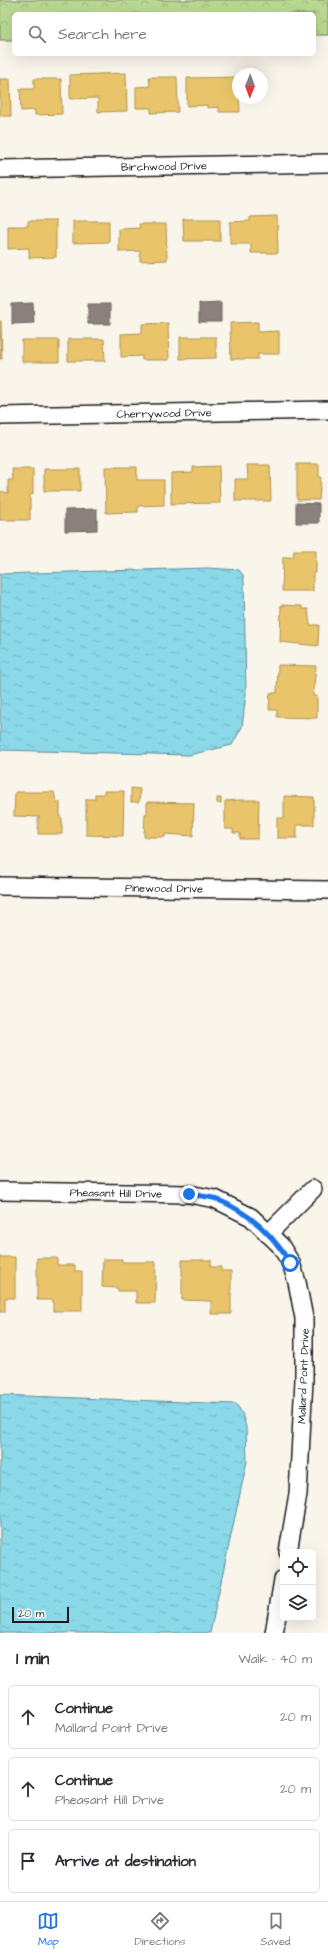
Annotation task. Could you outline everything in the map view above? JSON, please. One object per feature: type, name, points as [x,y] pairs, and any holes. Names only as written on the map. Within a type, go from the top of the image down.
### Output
[{"type":"street","name":"Birchwood Drive","points":[[0,170],[328,163]]},
{"type":"street","name":"Cherrywood Drive","points":[[0,416],[328,410]]},
{"type":"street","name":"Pinewood Drive","points":[[0,886],[328,890]]},
{"type":"street","points":[[268,1234],[314,1189]]},
{"type":"street","name":"Pheasant Hill Drive","points":[[0,1190],[189,1194],[215,1199],[251,1217]]},
{"type":"street","name":"Mallard Point Drive","points":[[251,1217],[280,1245],[290,1263],[298,1282],[304,1318],[304,1380],[298,1494],[289,1549]]},
{"type":"street","points":[[274,1633],[282,1585]]},
{"type":"green space","points":[[0,0],[328,0],[328,35],[316,35],[316,12],[12,12],[12,40],[0,40]]},
{"type":"water","points":[[208,568],[239,570],[243,575],[244,581],[246,694],[242,727],[232,745],[189,755],[0,750],[0,574]]},
{"type":"water","points":[[0,1395],[236,1404],[242,1413],[246,1427],[247,1461],[210,1633],[0,1633]]},
{"type":"building: Homes","points":[[126,73],[127,111],[98,112],[98,98],[70,99],[70,75]]},
{"type":"building: Homes","points":[[149,77],[177,77],[178,112],[151,113],[151,108],[136,108],[136,87],[150,86]]},
{"type":"building: Homes","points":[[232,77],[232,104],[240,104],[240,112],[219,112],[219,107],[207,108],[207,105],[187,106],[187,78]]},
{"type":"building: Homes","points":[[0,79],[10,79],[11,116],[0,116]]},
{"type":"building: Homes","points":[[34,79],[61,79],[62,114],[35,115],[35,110],[21,111],[20,89],[34,89]]},
{"type":"building: Homes","points":[[277,216],[278,253],[251,253],[251,244],[230,244],[230,222],[250,221],[250,217]]},
{"type":"building: Homes","points":[[183,219],[220,219],[220,241],[184,241]]},
{"type":"building: Homes","points":[[28,221],[56,221],[56,257],[29,258],[29,248],[8,249],[8,226],[28,226]]},
{"type":"building: Homes","points":[[73,221],[109,221],[109,242],[73,243]]},
{"type":"building: Homes","points":[[139,224],[166,224],[167,260],[140,261],[140,251],[119,252],[119,229],[140,228]]},
{"type":"building: Homes","points":[[1,321],[2,359],[0,359]]},
{"type":"building: Homes","points":[[258,322],[258,332],[279,331],[279,354],[258,354],[258,359],[231,359],[230,323]]},
{"type":"building: Homes","points":[[168,323],[169,360],[142,360],[142,356],[121,357],[121,334],[142,333],[142,324]]},
{"type":"building: Homes","points":[[180,337],[216,337],[216,358],[180,359]]},
{"type":"building: Homes","points":[[68,339],[104,339],[105,361],[68,361]]},
{"type":"building: Homes","points":[[22,340],[59,340],[59,362],[22,362]]},
{"type":"building: Homes","points":[[297,464],[319,464],[319,477],[321,477],[319,500],[297,500]]},
{"type":"building: Homes","points":[[247,465],[270,465],[271,501],[235,501],[235,479],[248,479]]},
{"type":"building: Homes","points":[[219,466],[220,503],[171,504],[171,473],[193,472],[193,467]]},
{"type":"building: Homes","points":[[105,467],[137,467],[137,480],[164,480],[164,505],[138,506],[138,512],[106,513]]},
{"type":"building: Homes","points":[[12,469],[33,469],[33,494],[30,495],[30,520],[0,520],[0,491],[8,493],[8,480],[13,480]]},
{"type":"building: Homes","points":[[44,469],[80,469],[80,491],[44,491]]},
{"type":"building: Homes","points":[[294,550],[316,550],[316,573],[313,573],[313,591],[282,591],[283,557],[293,557]]},
{"type":"building: Homes","points":[[281,605],[302,606],[302,609],[308,609],[310,625],[319,625],[318,646],[280,642]]},
{"type":"building: Homes","points":[[278,665],[316,666],[313,696],[317,696],[317,718],[277,717],[277,710],[269,710],[270,693],[277,693]]},
{"type":"building: Homes","points":[[131,788],[140,789],[139,802],[131,802]]},
{"type":"building: Homes","points":[[104,791],[124,791],[123,836],[86,835],[86,799],[95,799],[95,794],[104,794]]},
{"type":"building: Homes","points":[[15,792],[54,792],[56,802],[60,802],[62,834],[38,834],[38,818],[40,817],[14,816]]},
{"type":"building: Homes","points":[[284,796],[314,797],[314,825],[297,825],[297,838],[277,838],[277,818],[284,818]]},
{"type":"building: Homes","points":[[217,798],[221,798],[221,804],[217,803]]},
{"type":"building: Homes","points":[[259,800],[258,839],[240,839],[240,833],[233,833],[233,829],[225,829],[225,801]]},
{"type":"building: Homes","points":[[147,802],[194,803],[193,836],[165,834],[165,837],[144,837]]},
{"type":"building: Homes","points":[[0,1257],[15,1257],[15,1298],[5,1298],[5,1312],[0,1312]]},
{"type":"building: Homes","points":[[37,1258],[57,1258],[57,1265],[75,1265],[75,1271],[82,1271],[82,1311],[53,1311],[53,1300],[37,1300]]},
{"type":"building: Homes","points":[[103,1259],[122,1259],[122,1262],[156,1262],[155,1303],[136,1303],[136,1291],[118,1291],[118,1288],[102,1287]]},
{"type":"building: Homes","points":[[182,1260],[211,1260],[211,1267],[221,1267],[221,1271],[231,1271],[231,1314],[211,1314],[211,1301],[182,1300]]},
{"type":"building: Industry","points":[[221,302],[221,322],[199,322],[199,303]]},
{"type":"building: Industry","points":[[33,303],[34,323],[12,324],[12,304]]},
{"type":"building: Industry","points":[[88,304],[110,304],[110,324],[88,324]]},
{"type":"building: Industry","points":[[296,503],[319,504],[319,523],[296,523]]},
{"type":"building: Industry","points":[[97,509],[97,530],[65,531],[65,510]]},
{"type":"route","points":[[189,1194],[215,1199],[251,1217],[280,1245],[290,1263]]}]
